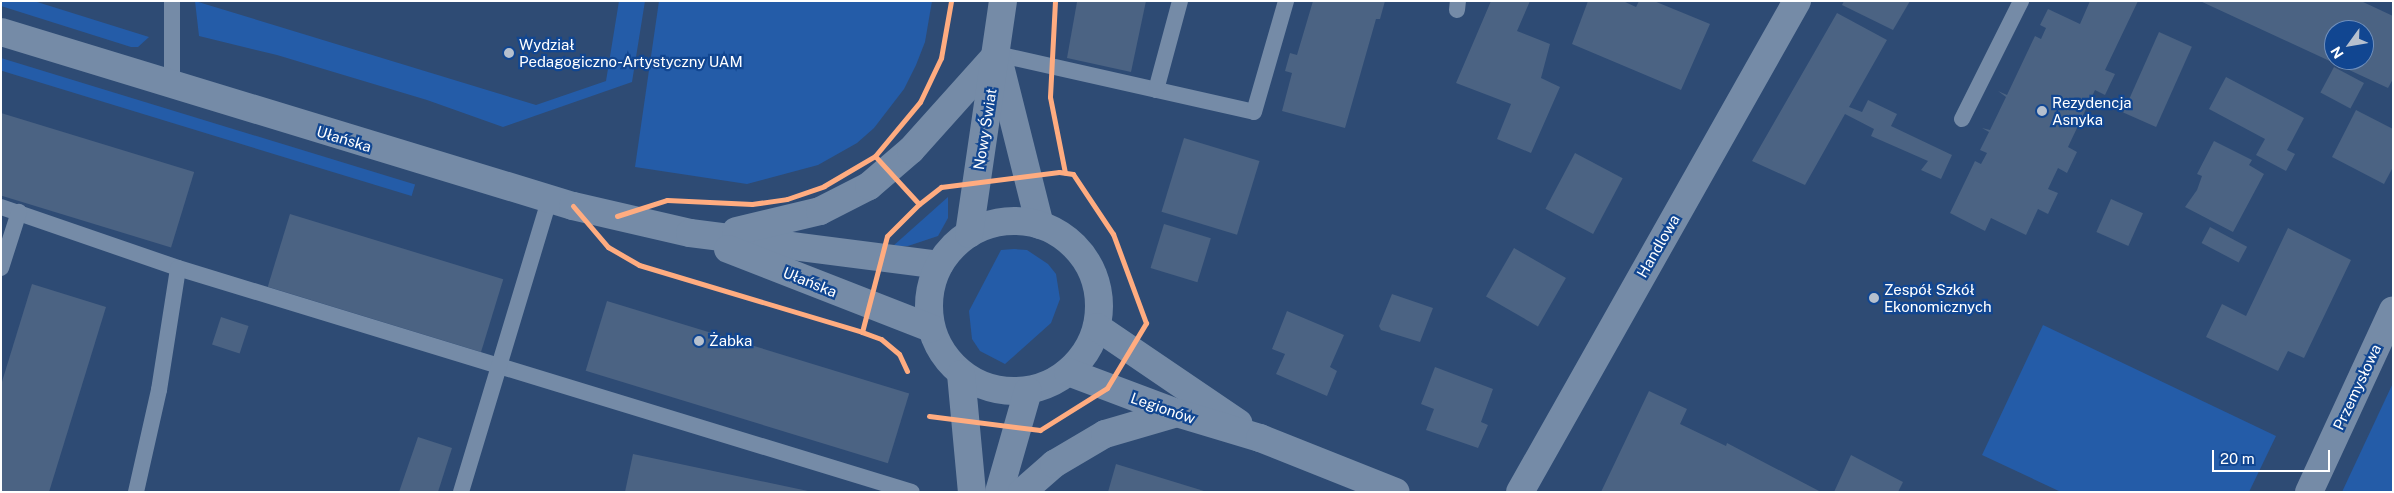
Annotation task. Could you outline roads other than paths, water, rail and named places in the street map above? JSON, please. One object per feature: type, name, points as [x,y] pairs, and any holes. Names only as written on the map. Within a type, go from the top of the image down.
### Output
[{"type":"street","name":"Nowy Świat","points":[[969,234],[997,54],[1003,1]]},
{"type":"street","name":"Handlowa","points":[[1520,492],[1797,1]]},
{"type":"street","name":"Ułańska","points":[[1,32],[549,200],[690,234],[939,265]]},
{"type":"street","name":"Nowy Świat","points":[[997,54],[1040,225]]},
{"type":"street","points":[[690,234],[751,230],[788,222],[846,200],[888,172],[911,150],[997,54]]},
{"type":"street","points":[[1003,222],[1040,225],[1076,248],[1088,265],[1099,306],[1097,327],[1081,360],[1068,372],[1028,391],[997,390],[961,374],[948,361],[931,328],[928,306],[939,265],[969,234],[1003,222]]},
{"type":"street","name":"Ułańska","points":[[690,234],[931,328]]},
{"type":"street","name":"Przemysłowa","points":[[2309,492],[2393,310]]},
{"type":"street","name":"Legionów","points":[[1097,327],[1260,438]]},
{"type":"street","name":"Legionów","points":[[1068,372],[1177,413],[1260,438],[1396,492]]},
{"type":"street","points":[[961,374],[972,492]]},
{"type":"street","points":[[999,492],[1028,391]]},
{"type":"street","points":[[1022,492],[1054,464],[1105,434],[1177,413]]},
{"type":"lane","points":[[172,1],[172,85]]},
{"type":"lane","points":[[1156,90],[1180,1]]},
{"type":"lane","points":[[997,54],[1254,112],[1286,1]]},
{"type":"lane","points":[[1962,119],[2021,1]]},
{"type":"lane","points":[[462,492],[549,200]]},
{"type":"lane","points":[[1,207],[178,268],[912,492]]},
{"type":"lane","points":[[1,268],[19,212]]},
{"type":"lane","points":[[136,492],[159,390],[178,268]]},
{"type":"place","name":"Wydział Pedagogiczno-Artystyczny UAM","points":[[509,53]]},
{"type":"place","name":"Rezydencja Asnyka","points":[[2042,111]]},
{"type":"place","name":"Zespół Szkół Ekonomicznych","points":[[1874,298]]},
{"type":"place","name":"Żabka","points":[[699,341]]}]
